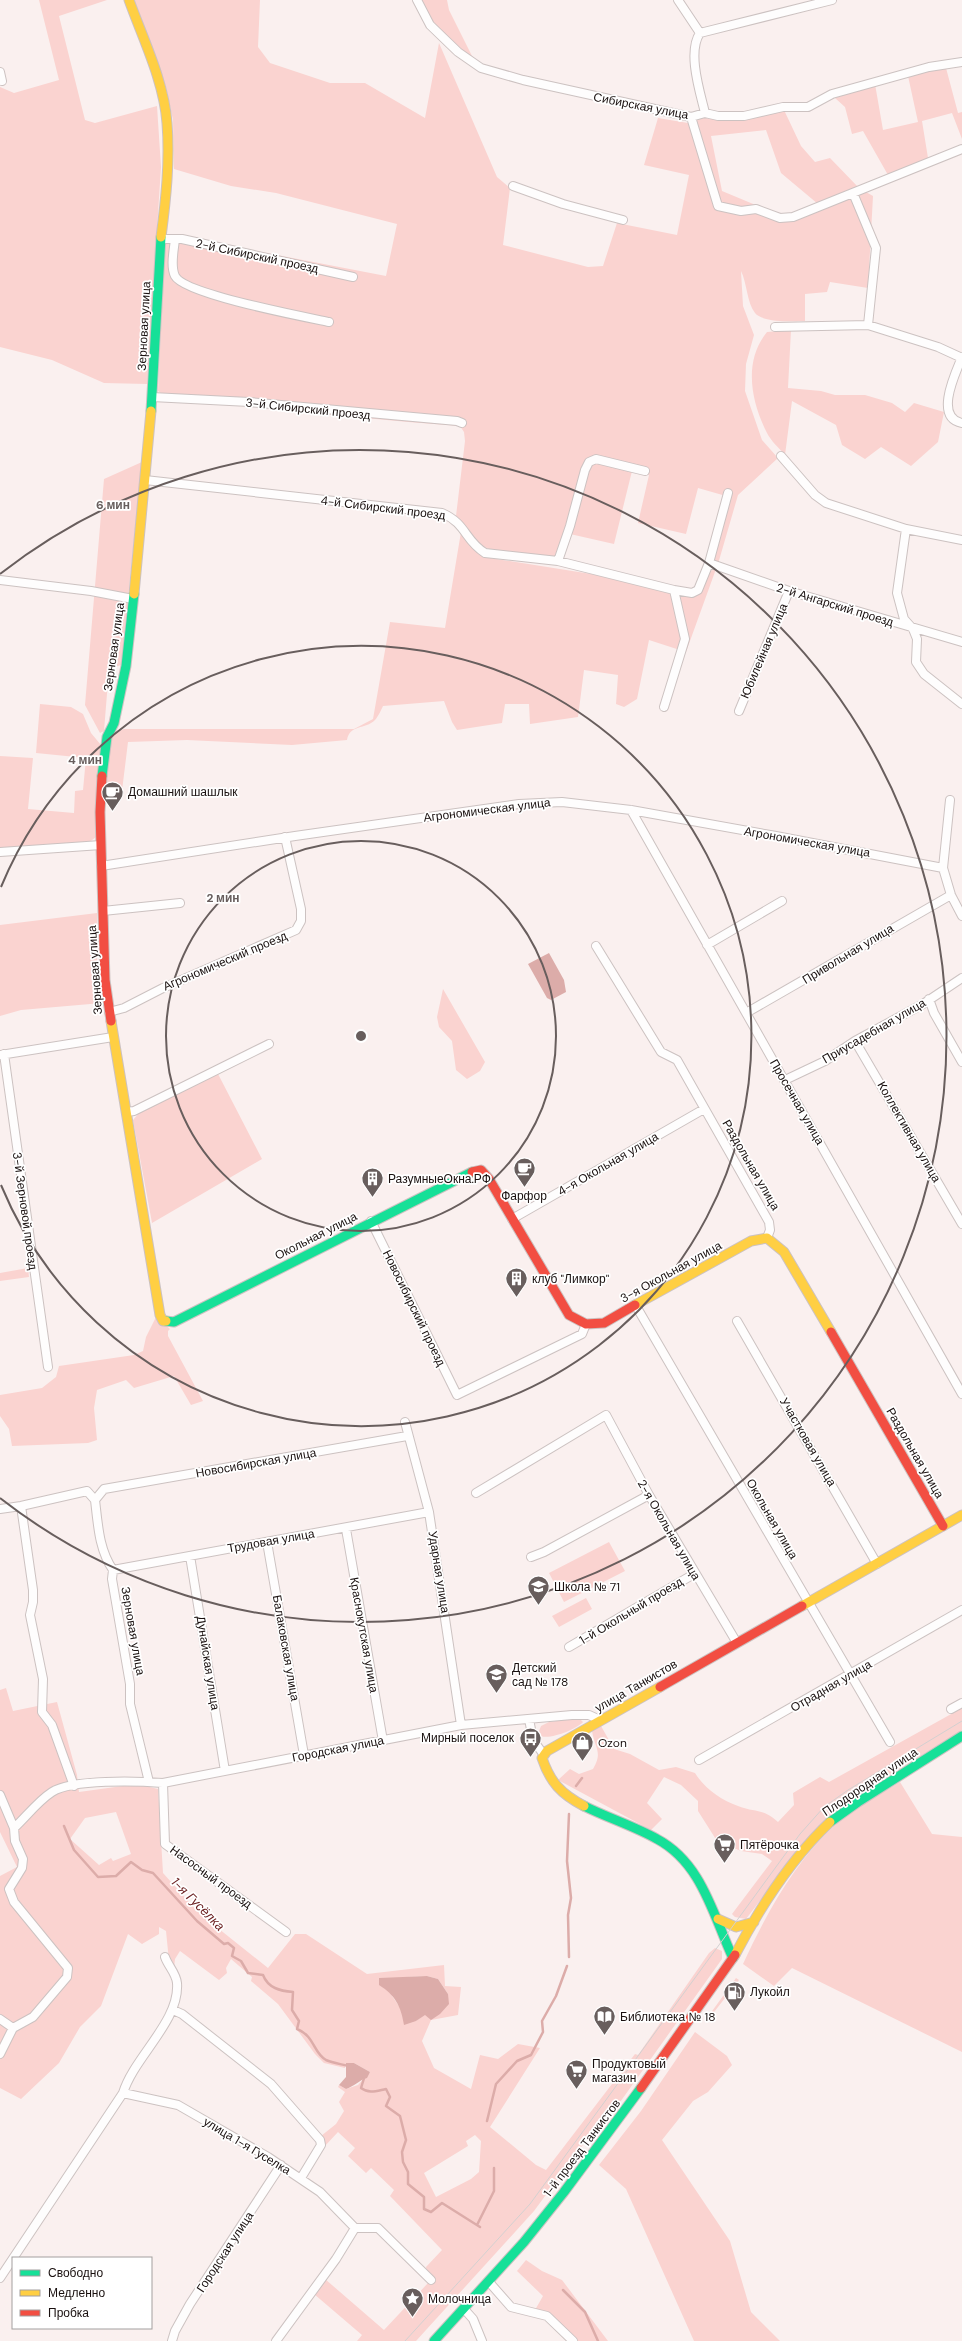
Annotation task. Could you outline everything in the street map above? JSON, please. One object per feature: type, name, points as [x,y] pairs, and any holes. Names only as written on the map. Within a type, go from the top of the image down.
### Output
[{"type":"street","name":"Зерновая улица","points":[[129,0],[160,88],[167,122],[168,177],[161,239],[152,398],[133,598],[123,684],[114,723],[107,738],[102,768],[100,845],[109,1012],[160,1315],[164,1321]]},
{"type":"street","name":"Сибирская улица","points":[[417,0],[430,24],[458,52],[481,68],[524,80],[691,117],[705,113],[718,116],[744,116],[783,107],[808,106],[832,94],[929,66],[962,62]]},
{"type":"street","points":[[678,0],[700,34]]},
{"type":"street","points":[[705,113],[696,76],[695,40],[700,34],[832,0]]},
{"type":"street","points":[[0,72],[2,81]]},
{"type":"street","points":[[691,117],[718,206],[741,211],[756,209],[780,218],[793,217],[962,149]]},
{"type":"street","points":[[513,186],[562,204],[623,220]]},
{"type":"street","points":[[853,193],[876,248],[868,325]]},
{"type":"street","name":"2-й Сибирский проезд","points":[[161,239],[175,239],[353,277]]},
{"type":"street","points":[[175,239],[173,269],[179,281],[191,287],[250,305],[330,322]]},
{"type":"street","points":[[774,327],[868,325],[938,347],[962,358],[947,406],[949,417],[958,422]]},
{"type":"street","name":"3-й Сибирский проезд","points":[[152,398],[249,402],[457,421],[462,423]]},
{"type":"street","points":[[781,456],[815,495],[826,503],[906,529],[962,540]]},
{"type":"street","points":[[558,561],[570,526],[585,470],[589,462],[596,459],[645,471]]},
{"type":"street","name":"4-й Сибирский проезд","points":[[145,480],[442,513],[455,519],[476,547],[485,552],[558,561],[674,590],[692,593],[698,590],[709,563],[728,493]]},
{"type":"street","points":[[906,529],[897,593],[904,619],[913,629],[917,639],[916,662],[918,668],[962,704]]},
{"type":"street","name":"2-й Ангарский проезд","points":[[709,563],[789,591],[913,629],[962,642]]},
{"type":"street","points":[[0,580],[91,591],[133,598]]},
{"type":"street","points":[[664,706],[685,639],[674,590]]},
{"type":"street","name":"Юбилейная улица","points":[[739,711],[789,591]]},
{"type":"street","points":[[950,800],[943,868],[951,895],[962,916]]},
{"type":"street","name":"Агрономическая улица","points":[[101,866],[286,837],[519,804],[562,802],[630,810],[943,868]]},
{"type":"street","name":"Просечная улица","points":[[630,810],[785,1080],[962,1394]]},
{"type":"street","name":"Агрономический проезд","points":[[109,1012],[124,1008],[163,988],[296,930],[301,921],[301,909],[286,837]]},
{"type":"street","points":[[0,852],[100,845]]},
{"type":"street","name":"Привольная улица","points":[[746,1013],[951,895]]},
{"type":"street","points":[[707,945],[782,901]]},
{"type":"street","points":[[103,911],[180,903]]},
{"type":"street","name":"Раздольная улица","points":[[596,946],[661,1052],[677,1060],[770,1222],[770,1230],[767,1238],[784,1252],[943,1526]]},
{"type":"street","name":"Приусадебная улица","points":[[785,1080],[825,1060],[962,978]]},
{"type":"street","points":[[929,999],[934,1013],[962,1062]]},
{"type":"street","points":[[2,1055],[113,1037]]},
{"type":"street","name":"Коллективная улица","points":[[855,1041],[962,1224]]},
{"type":"street","points":[[127,1112],[134,1111],[269,1044]]},
{"type":"street","name":"3-й Зерновой проезд","points":[[2,1055],[48,1367]]},
{"type":"street","name":"4-я Окольная улица","points":[[512,1220],[704,1109]]},
{"type":"street","name":"Окольная улица","points":[[164,1321],[174,1322],[467,1173],[480,1170],[489,1179],[512,1220]]},
{"type":"street","points":[[512,1220],[569,1315],[586,1324]]},
{"type":"street","name":"Новосибирский проезд","points":[[371,1221],[457,1395],[582,1334],[586,1324]]},
{"type":"street","name":"3-я Окольная улица","points":[[586,1324],[604,1323],[751,1241],[767,1238]]},
{"type":"street","name":"Окольная улица","points":[[636,1306],[890,1742]]},
{"type":"street","name":"Участковая улица","points":[[737,1321],[877,1564]]},
{"type":"street","name":"2-я Окольная улица","points":[[476,1493],[606,1415],[694,1574],[737,1643]]},
{"type":"street","name":"Ударная улица","points":[[405,1422],[407,1436],[429,1512],[461,1725]]},
{"type":"street","name":"Новосибирская улица","points":[[95,1500],[104,1489],[407,1436]]},
{"type":"street","points":[[0,1508],[21,1506],[87,1491],[95,1500]]},
{"type":"street","points":[[530,1557],[544,1552],[649,1495]]},
{"type":"street","name":"Зерновая улица","points":[[95,1500],[105,1558],[113,1570],[112,1579],[130,1684],[130,1704],[149,1782]]},
{"type":"street","points":[[21,1506],[33,1590],[33,1602],[30,1615],[43,1679],[42,1712],[52,1725],[74,1786]]},
{"type":"street","name":"Трудовая улица","points":[[113,1570],[429,1512]]},
{"type":"street","name":"улица Танкистов","points":[[544,1755],[547,1750],[962,1515]]},
{"type":"street","name":"Краснокутская улица","points":[[346,1528],[383,1740]]},
{"type":"street","name":"Балаковская улица","points":[[267,1542],[304,1755]]},
{"type":"street","name":"Дунайская улица","points":[[190,1556],[225,1770]]},
{"type":"street","name":"1-й Окольный проезд","points":[[569,1647],[694,1574]]},
{"type":"street","name":"Отрадная улица","points":[[699,1760],[962,1610]]},
{"type":"street","points":[[951,1710],[962,1703]]},
{"type":"street","name":"Городская улица","points":[[14,1828],[50,1793],[62,1787],[130,1781],[163,1783],[461,1725],[589,1715],[600,1720]]},
{"type":"street","points":[[529,1719],[533,1740],[544,1755],[542,1758],[544,1771],[552,1783],[572,1799],[655,1837],[673,1849],[691,1868],[707,1892],[733,1958]]},
{"type":"street","name":"Плодородная улица","points":[[733,1958],[754,1922],[794,1865],[833,1820],[962,1736]]},
{"type":"street","name":"Насосный проезд","points":[[163,1783],[165,1844],[286,1932]]},
{"type":"street","points":[[0,1795],[14,1828],[15,1841],[23,1859],[22,1868],[9,1889],[14,1902],[68,1968],[67,1977],[33,2017],[12,2028],[0,2054]]},
{"type":"street","points":[[718,1919],[736,1927],[754,1922]]},
{"type":"street","points":[[14,2257],[123,2093],[128,2077],[173,2010],[177,1983],[165,1958]]},
{"type":"street","name":"1-й проезд Танкистов","points":[[434,2341],[532,2233],[586,2165],[687,2025],[733,1958]]},
{"type":"street","points":[[173,2010],[188,2018],[271,2084],[320,2140],[321,2145],[301,2178]]},
{"type":"street","points":[[0,2019],[12,2028]]},
{"type":"street","name":"улица 1-я Гуселка","points":[[123,2093],[178,2105],[301,2178],[320,2192],[356,2228]]},
{"type":"street","name":"Городская улица","points":[[172,2341],[175,2331],[190,2304],[281,2165]]},
{"type":"street","points":[[276,2341],[336,2259],[356,2228],[378,2228],[431,2280]]},
{"type":"street","points":[[0,2278],[12,2260]]},
{"type":"street","points":[[488,2282],[511,2307],[547,2316],[573,2341]]},
{"type":"street","points":[[464,2309],[473,2319],[482,2341]]},
{"type":"shaded area","points":[[39,0],[107,0],[59,16],[85,120],[95,123],[157,106],[161,167],[147,384],[104,383],[52,360],[0,347],[0,87],[14,93],[59,80]]},
{"type":"shaded area","points":[[134,0],[260,0],[258,47],[270,63],[330,83],[365,83],[425,118],[439,43],[497,177],[510,188],[503,245],[588,267],[603,266],[617,223],[677,235],[689,175],[644,165],[658,118],[688,123],[704,118],[719,119],[784,110],[801,146],[815,162],[830,158],[859,188],[873,196],[868,288],[830,282],[827,292],[805,294],[805,321],[771,320],[759,316],[752,309],[741,271],[743,306],[754,335],[746,364],[745,391],[762,440],[778,458],[738,495],[718,564],[711,561],[726,496],[698,488],[686,534],[638,523],[649,475],[632,471],[614,544],[570,534],[563,559],[508,554],[497,551],[487,548],[475,541],[456,516],[465,441],[464,432],[460,426],[385,420],[236,404],[162,394],[158,391],[165,245],[173,235],[386,276],[397,224],[276,193],[231,186],[174,169],[173,120],[166,87]],"holes":[[[766,130],[781,173],[818,204],[787,216],[780,215],[722,191],[711,136]]]},
{"type":"shaded area","points":[[421,0],[447,0],[449,10],[474,60],[449,40],[433,24]]},
{"type":"shaded area","points":[[946,68],[958,113],[962,112],[962,139],[952,113],[922,121],[928,158],[888,175],[863,131],[852,134],[845,107],[835,98],[875,84],[883,130],[918,122],[908,76]]},
{"type":"shaded area","points":[[791,330],[788,388],[821,391],[835,395],[865,395],[892,403],[905,412],[914,403],[944,412],[938,442],[911,466],[881,447],[865,459],[842,445],[836,425],[792,401],[785,455],[771,439],[761,421],[754,395],[752,369],[759,343],[767,332]]},
{"type":"shaded area","points":[[142,462],[121,665],[109,669],[104,731],[100,733],[85,705],[104,479]]},
{"type":"shaded area","points":[[461,532],[473,548],[484,557],[610,577],[691,596],[707,572],[716,569],[686,652],[649,640],[637,699],[624,707],[616,704],[618,675],[584,670],[578,717],[530,724],[529,704],[505,704],[502,723],[457,730],[452,722],[444,701],[383,706],[375,720],[367,725],[355,729],[351,732],[347,740],[292,745],[187,740],[128,742],[121,799],[103,802],[112,734],[124,729],[354,729],[373,719],[390,622],[445,628]]},
{"type":"shaded area","points":[[40,704],[71,707],[83,714],[91,733],[101,745],[96,837],[88,843],[0,849],[0,756],[33,758],[28,809],[74,813],[75,791],[83,790],[86,758],[36,753]]},
{"type":"shaded area","points":[[97,913],[97,964],[102,1003],[21,1010],[0,1016],[0,925]]},
{"type":"shaded area","points":[[549,953],[564,980],[566,992],[551,1000],[547,998],[528,964]]},
{"type":"shaded area","points":[[443,989],[485,1062],[480,1071],[467,1079],[456,1070],[452,1041],[439,1027],[437,1017]]},
{"type":"shaded area","points":[[217,1072],[262,1159],[152,1223],[133,1120],[139,1113]]},
{"type":"shaded area","points":[[28,1268],[29,1277],[0,1281],[0,1273]]},
{"type":"shaded area","points":[[156,1317],[170,1329],[168,1331],[168,1336],[203,1401],[191,1405],[174,1376],[134,1388],[126,1380],[97,1390],[94,1408],[97,1440],[88,1443],[12,1446],[9,1429],[0,1416],[0,1395],[42,1388],[56,1377],[59,1366],[134,1355],[143,1351],[146,1337]]},
{"type":"shaded area","points":[[609,1542],[625,1571],[564,1602],[549,1573]]},
{"type":"shaded area","points":[[586,1598],[592,1609],[559,1627],[552,1616]]},
{"type":"shaded area","points":[[6,1688],[13,1711],[57,1702],[77,1775],[79,1792],[137,1784],[158,1789],[163,1873],[199,1913],[268,1968],[295,1934],[306,1934],[367,1974],[444,1965],[445,1986],[461,1987],[458,2015],[431,2020],[422,2041],[434,2068],[471,2089],[480,2055],[498,2059],[518,2044],[540,2048],[490,2127],[536,2165],[546,2170],[635,2054],[638,2055],[709,1953],[715,1948],[722,1951],[722,1959],[618,2105],[613,2104],[534,2211],[416,2341],[357,2341],[362,2335],[314,2294],[325,2279],[384,2330],[428,2283],[426,2267],[442,2250],[390,2196],[394,2190],[371,2168],[366,2173],[348,2156],[355,2148],[338,2132],[324,2147],[321,2136],[336,2124],[344,2111],[339,2102],[345,2092],[338,2087],[339,2085],[346,2089],[358,2085],[370,2072],[354,2063],[345,2065],[345,2068],[324,2063],[315,2054],[278,2004],[251,1981],[252,1977],[231,1959],[226,1968],[227,1973],[219,1980],[180,1951],[175,1959],[174,1968],[169,1961],[166,1931],[159,1927],[159,1934],[142,1944],[128,1934],[101,2006],[80,2027],[59,2063],[21,2099],[0,2088],[0,1876],[17,1867],[0,1832],[0,1690]],"holes":[[[116,1812],[131,1854],[113,1861],[111,1858],[99,1865],[70,1839],[85,1818]],[[427,1976],[438,1979],[448,1994],[416,2021],[401,2009],[388,1990],[407,1977]],[[475,2135],[481,2141],[479,2172],[471,2179],[436,2197],[424,2173],[468,2146],[466,2141]]]},
{"type":"shaded area","points":[[962,1708],[962,1730],[854,1797],[831,1816],[807,1839],[746,1919],[735,1917],[732,1914],[772,1861],[762,1854],[741,1851],[717,1841],[698,1811],[698,1801],[681,1785],[664,1777],[647,1803],[662,1819],[651,1830],[558,1780],[570,1769],[579,1774],[593,1769],[598,1754],[592,1731],[601,1726],[614,1749],[630,1754],[659,1770],[676,1767],[695,1773],[703,1784],[719,1797],[738,1806],[768,1815],[778,1822],[794,1805],[793,1793],[820,1777],[829,1782]]},
{"type":"shaded area","points":[[580,1719],[583,1722],[575,1728],[557,1735],[545,1737],[541,1736],[539,1731],[541,1726],[549,1722]]},
{"type":"shaded area","points":[[900,1782],[932,1834],[962,1837],[962,2052],[792,1968],[774,1986],[743,1964],[772,1907],[807,1854],[843,1818]]},
{"type":"shaded area","points":[[427,1976],[438,1979],[448,1994],[449,2004],[440,2014],[431,2020],[425,2015],[416,2021],[404,2025],[399,2007],[393,1997],[379,1985],[379,1978]]},
{"type":"shaded area","points":[[736,1978],[739,1980],[711,2016],[710,2014]]},
{"type":"shaded area","points":[[695,2032],[727,2056],[732,2065],[708,2092],[693,2101],[662,2140],[730,2241],[751,2312],[780,2341],[694,2341],[626,2189],[599,2165],[641,2111]]},
{"type":"shaded area","points":[[346,2063],[354,2063],[370,2072],[367,2078],[346,2089],[339,2085],[346,2077]]},
{"type":"shaded area","points":[[526,2260],[542,2271],[562,2280],[608,2341],[577,2341],[535,2310],[543,2296],[517,2271]]},
{"type":"waterway","points":[[576,1786],[582,1778]]},
{"type":"waterway","points":[[569,1814],[567,1861],[571,1898],[568,1915],[569,1957]]},
{"type":"waterway","name":"1-я Гусёлка","points":[[64,1826],[74,1850],[98,1877],[116,1876],[131,1862],[142,1870],[153,1873],[197,1921],[224,1944],[228,1943],[234,1948],[232,1956],[241,1961],[248,1973],[263,1975],[271,1986],[284,1991],[293,1992],[292,2010],[299,2021],[297,2029],[303,2032],[311,2040],[319,2053],[326,2060],[348,2066]]},
{"type":"waterway","points":[[487,2121],[496,2084],[517,2061],[531,2055],[543,2032],[542,2021],[556,1996],[567,1966]]},
{"type":"waterway","name":"1-я Гусёлка","points":[[365,2075],[361,2088],[370,2091],[386,2089],[390,2097],[386,2106],[400,2116],[406,2140],[402,2152],[403,2162],[408,2172],[408,2184],[424,2197],[424,2209],[431,2212],[442,2203],[480,2227]]},
{"type":"waterway","points":[[477,2225],[494,2191],[494,2168]]},
{"type":"waterway","name":"1-я Гусёлка","points":[[563,2290],[585,2312],[598,2341]]},
{"type":"tram line","points":[[405,2341],[530,2204],[800,1834],[824,1807],[848,1790],[962,1721]]},
{"type":"traffic: fast","points":[[151,411],[161,237]]},
{"type":"traffic: fast","points":[[102,776],[107,737],[114,723],[126,666],[134,594]]},
{"type":"traffic: fast","points":[[166,1321],[174,1322],[472,1172]]},
{"type":"traffic: fast","points":[[830,1822],[858,1802],[962,1736]]},
{"type":"traffic: fast","points":[[584,1806],[657,1839],[672,1849],[685,1862],[696,1876],[704,1891],[733,1958]]},
{"type":"traffic: fast","points":[[434,2341],[524,2242],[564,2192],[641,2088]]},
{"type":"traffic: slow","points":[[129,0],[152,60],[165,107],[168,137],[168,166],[161,237]]},
{"type":"traffic: slow","points":[[134,594],[151,411]]},
{"type":"traffic: slow","points":[[111,1021],[160,1315],[163,1321],[166,1321]]},
{"type":"traffic: slow","points":[[635,1305],[751,1241],[767,1238],[784,1252],[831,1332]]},
{"type":"traffic: slow","points":[[802,1606],[962,1515]]},
{"type":"traffic: slow","points":[[584,1806],[569,1797],[557,1786],[549,1774],[542,1758],[547,1751],[660,1687]]},
{"type":"traffic: slow","points":[[735,1955],[777,1885],[802,1852],[830,1822]]},
{"type":"traffic: slow","points":[[718,1919],[736,1927],[754,1922]]},
{"type":"traffic: jam","points":[[102,776],[100,812],[105,980],[111,1021]]},
{"type":"traffic: jam","points":[[472,1172],[481,1170],[489,1179],[569,1315],[586,1324],[604,1323],[635,1305]]},
{"type":"traffic: jam","points":[[831,1332],[943,1526]]},
{"type":"traffic: jam","points":[[660,1687],[802,1606]]},
{"type":"traffic: jam","points":[[641,2088],[735,1955]]},
{"type":"place","name":"Домашний шашлык","points":[[112,812]]},
{"type":"place","name":"Фарфор","points":[[524,1188]]},
{"type":"place","name":"РазумныеОкна.РФ","points":[[372,1198]]},
{"type":"place","name":"клуб \"Лимкор\"","points":[[516,1298]]},
{"type":"place","name":"Школа № 71","points":[[539,1606]]},
{"type":"place","name":"Детский сад № 178","points":[[496,1694]]},
{"type":"place","name":"Мирный поселок","points":[[530,1758]]},
{"type":"place","name":"Ozon","points":[[583,1762]]},
{"type":"place","name":"Пятёрочка","points":[[724,1864]]},
{"type":"place","name":"Лукойл","points":[[734,2012]]},
{"type":"place","name":"Библиотека № 18","points":[[604,2036]]},
{"type":"place","name":"Продуктовый магазин","points":[[576,2090]]},
{"type":"place","name":"Молочница","points":[[412,2318]]}]
